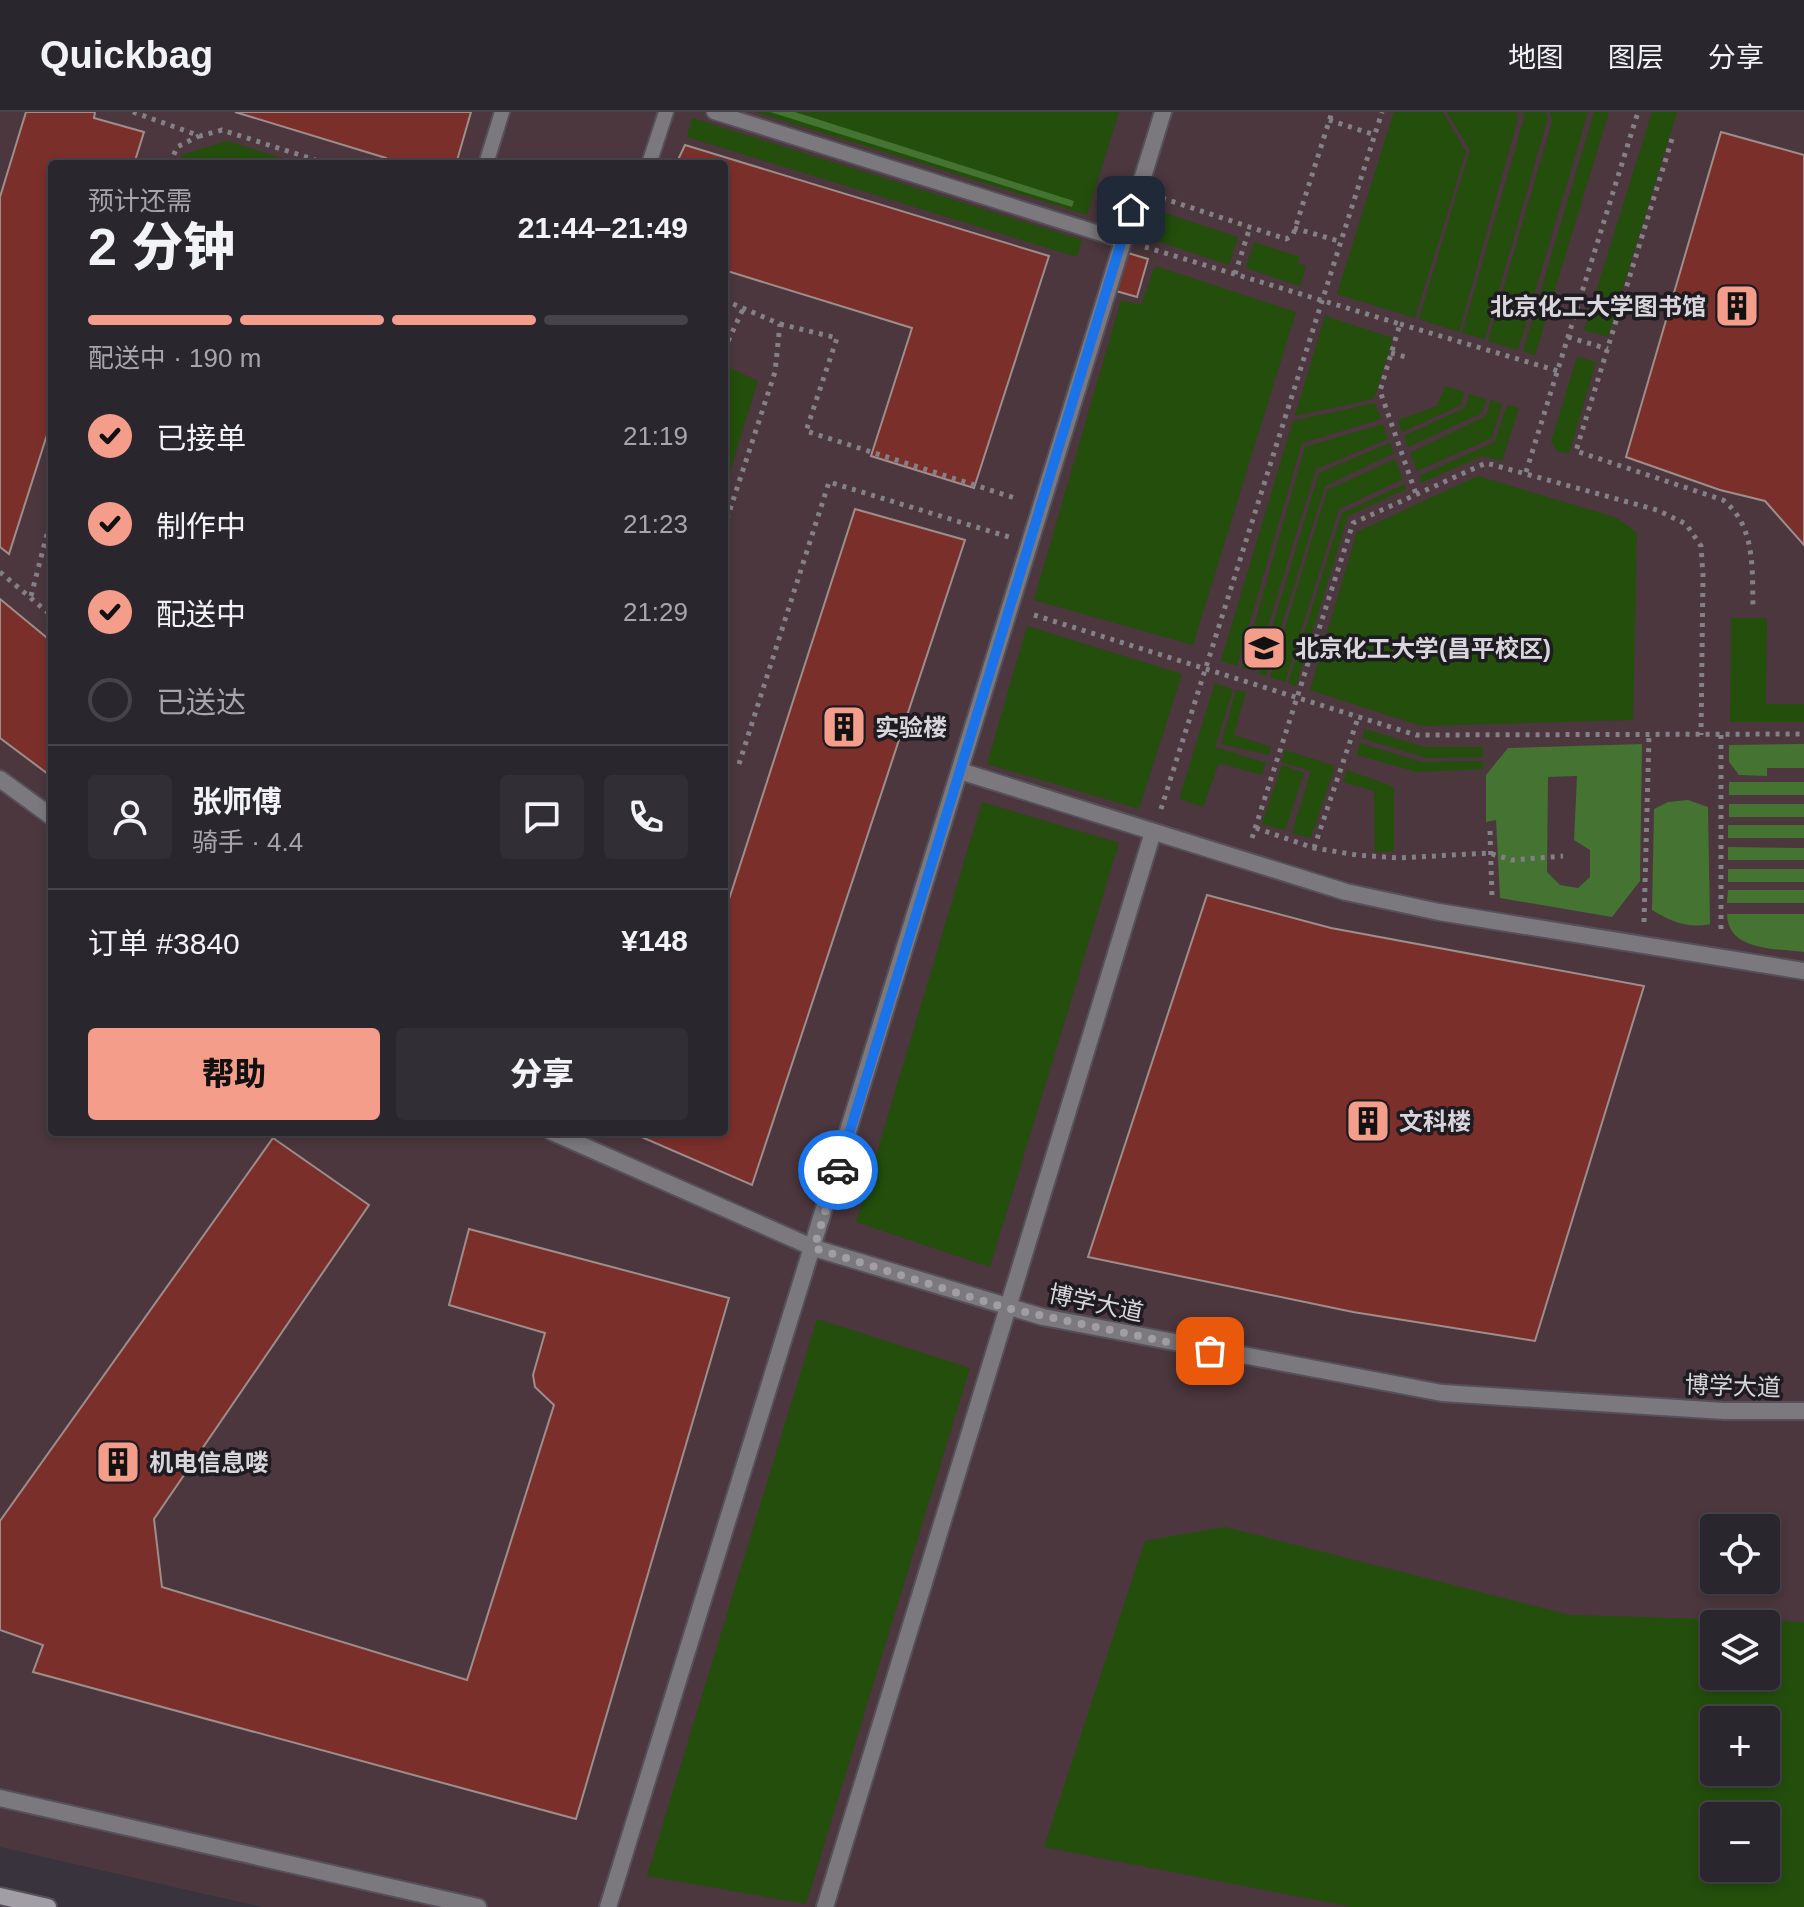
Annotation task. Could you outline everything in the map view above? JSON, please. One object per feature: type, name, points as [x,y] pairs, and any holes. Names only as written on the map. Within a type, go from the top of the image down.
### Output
[{"type":"street","points":[[608,1907],[1163,112]]},
{"type":"street","points":[[960,771],[1346,892],[1494,921],[1804,971]]},
{"type":"street","points":[[0,779],[48,814]]},
{"type":"street","points":[[825,1907],[1153,832]]},
{"type":"street","name":"博学大道","points":[[561,1136],[814,1248],[1006,1308],[1181,1346],[1442,1393],[1724,1411],[1804,1411]]},
{"type":"street","points":[[0,1798],[478,1907]]},
{"type":"street","points":[[0,1896],[48,1907]]},
{"type":"lane","points":[[487,160],[502,112]]},
{"type":"lane","points":[[650,160],[666,112]]},
{"type":"lane","points":[[714,112],[1121,240]]},
{"type":"path","points":[[133,112],[200,136]]},
{"type":"path","points":[[1137,190],[1286,239],[1293,235],[1332,112]]},
{"type":"path","points":[[1153,832],[1382,112]]},
{"type":"path","points":[[1526,472],[1638,112]]},
{"type":"path","points":[[1329,120],[1375,135]]},
{"type":"path","points":[[172,160],[177,147],[222,130],[316,160]]},
{"type":"path","points":[[1672,139],[1576,451],[1723,500],[1733,508],[1751,549],[1753,608]]},
{"type":"path","points":[[1235,274],[1250,227]]},
{"type":"path","points":[[1294,228],[1342,242]]},
{"type":"path","points":[[1121,240],[1558,371]]},
{"type":"path","points":[[728,302],[780,324],[837,338],[806,431],[1022,501]]},
{"type":"path","points":[[728,341],[743,309]]},
{"type":"path","points":[[728,516],[775,372],[780,324]]},
{"type":"path","points":[[1400,324],[1380,391],[1416,494]]},
{"type":"path","points":[[1568,337],[1608,349]]},
{"type":"path","points":[[1391,353],[1410,358]]},
{"type":"path","points":[[1245,862],[1353,523],[1486,463],[1657,510],[1686,524],[1701,546],[1701,735]]},
{"type":"path","points":[[739,764],[829,482],[1010,538]]},
{"type":"path","points":[[31,596],[48,530]]},
{"type":"path","points":[[0,572],[48,612]]},
{"type":"path","points":[[1010,607],[1206,666],[1416,735],[1804,734]]},
{"type":"path","points":[[1314,848],[1359,715]]},
{"type":"path","points":[[1644,946],[1649,735]]},
{"type":"path","points":[[1721,735],[1722,958]]},
{"type":"path","points":[[1256,828],[1314,848],[1398,858],[1489,853],[1512,860],[1563,856]]},
{"type":"path","points":[[1490,831],[1494,921]]},
{"type":"shaded area","name":"北京化工大学(昌平校区)","points":[[0,112],[1804,112],[1804,1907],[262,1907],[0,1847]]},
{"type":"green space","points":[[755,112],[1119,112],[1087,215]]},
{"type":"green space","points":[[770,112],[795,112],[1074,201],[1072,207]]},
{"type":"green space","points":[[1394,112],[1443,112],[1466,152],[1415,318],[1337,294]]},
{"type":"green space","points":[[1447,112],[1516,112],[1518,118],[1459,332],[1419,319],[1470,150]]},
{"type":"green space","points":[[1522,112],[1546,112],[1548,117],[1485,339],[1462,333],[1524,118]]},
{"type":"green space","points":[[1550,112],[1588,112],[1518,350],[1488,341],[1552,122]]},
{"type":"green space","points":[[1594,112],[1609,112],[1535,355],[1523,351]]},
{"type":"green space","points":[[1652,112],[1677,112],[1608,337],[1584,330]]},
{"type":"green space","points":[[692,118],[1082,240],[1077,257],[687,137]]},
{"type":"green space","points":[[227,141],[288,160],[180,160],[182,155]]},
{"type":"green space","points":[[1152,209],[1238,237],[1229,265],[1142,236]]},
{"type":"green space","points":[[1254,242],[1300,257],[1298,264],[1306,266],[1300,286],[1246,268]]},
{"type":"green space","points":[[1155,266],[1296,312],[1193,645],[1034,600],[1121,300],[1141,305]]},
{"type":"green space","points":[[1325,316],[1393,338],[1374,399],[1295,416]]},
{"type":"green space","points":[[1577,357],[1596,362],[1569,454],[1557,451],[1551,442]]},
{"type":"green space","points":[[728,367],[758,381],[728,478]]},
{"type":"green space","points":[[1445,386],[1464,392],[1461,405],[1402,432],[1398,420],[1437,406]]},
{"type":"green space","points":[[1469,394],[1486,399],[1482,413],[1408,447],[1404,436],[1465,408]]},
{"type":"green space","points":[[1491,400],[1502,404],[1492,438],[1417,471],[1410,453],[1486,416]]},
{"type":"green space","points":[[1375,403],[1381,419],[1302,443],[1237,666],[1221,661],[1293,421]]},
{"type":"green space","points":[[1507,405],[1519,408],[1502,461],[1482,456],[1421,483],[1419,476],[1495,442]]},
{"type":"green space","points":[[1383,424],[1388,439],[1316,469],[1254,671],[1242,668],[1305,447]]},
{"type":"green space","points":[[1390,443],[1394,453],[1325,486],[1266,676],[1258,673],[1319,473]]},
{"type":"green space","points":[[1395,459],[1403,479],[1339,509],[1285,682],[1270,677],[1327,490]]},
{"type":"green space","points":[[1478,476],[1617,518],[1637,533],[1633,720],[1421,726],[1310,690],[1357,532]]},
{"type":"green space","points":[[1405,484],[1406,489],[1348,516],[1296,686],[1288,683],[1342,513]]},
{"type":"green space","points":[[1731,618],[1767,618],[1766,704],[1804,704],[1804,722],[1730,722]]},
{"type":"green space","points":[[1027,626],[1182,674],[1139,809],[987,764]]},
{"type":"green space","points":[[1215,683],[1233,690],[1215,747],[1266,763],[1262,775],[1219,763],[1203,807],[1179,799]]},
{"type":"green space","points":[[1236,690],[1246,692],[1234,735],[1271,747],[1269,755],[1221,744]]},
{"type":"green space","points":[[1365,729],[1424,747],[1483,747],[1483,757],[1427,758],[1362,738]]},
{"type":"green space","points":[[1360,743],[1421,762],[1483,761],[1483,769],[1417,772],[1357,755]]},
{"type":"green space","points":[[1642,744],[1640,881],[1612,917],[1500,898],[1496,820],[1486,822],[1486,775],[1508,748]],"holes":[[[1577,776],[1574,840],[1590,850],[1590,877],[1578,888],[1560,885],[1547,872],[1548,777]]]},
{"type":"green space","points":[[1804,744],[1804,768],[1767,768],[1767,776],[1739,775],[1729,762],[1729,745]]},
{"type":"green space","points":[[1285,750],[1335,766],[1311,838],[1292,833],[1311,771],[1281,762]]},
{"type":"green space","points":[[1282,765],[1304,773],[1285,830],[1262,824]]},
{"type":"green space","points":[[1347,770],[1394,787],[1394,851],[1375,852],[1374,791],[1343,782]]},
{"type":"green space","points":[[1729,782],[1804,782],[1804,795],[1729,795]]},
{"type":"green space","points":[[1688,800],[1708,807],[1710,924],[1680,923],[1652,910],[1654,809],[1668,802]]},
{"type":"green space","points":[[982,802],[1119,843],[990,1267],[856,1222]]},
{"type":"green space","points":[[1729,804],[1804,804],[1804,817],[1729,817]]},
{"type":"green space","points":[[1728,825],[1804,825],[1804,838],[1728,838]]},
{"type":"green space","points":[[1728,847],[1804,848],[1804,860],[1728,860]]},
{"type":"green space","points":[[1728,869],[1804,869],[1804,882],[1728,882]]},
{"type":"green space","points":[[1728,890],[1804,890],[1804,903],[1727,903]]},
{"type":"green space","points":[[1727,914],[1804,914],[1804,952],[1744,942],[1729,926]]},
{"type":"green space","points":[[817,1319],[970,1368],[806,1904],[647,1876]]},
{"type":"green space","points":[[1225,1527],[1570,1615],[1700,1619],[1700,1690],[1780,1690],[1780,1621],[1804,1622],[1804,1907],[1352,1907],[1044,1847],[1145,1541]]},
{"type":"building","points":[[26,112],[95,112],[94,118],[144,132],[135,160],[48,160],[48,432],[9,554],[0,547],[0,197]]},
{"type":"building","points":[[235,112],[471,112],[457,160],[386,158]]},
{"type":"building","name":"北京化工大学图书馆","points":[[1721,132],[1804,155],[1804,545],[1765,501],[1720,490],[1626,457]]},
{"type":"building","points":[[685,145],[1049,256],[974,488],[871,456],[912,328],[728,271],[728,160],[678,160]]},
{"type":"building","points":[[1128,253],[1148,259],[1137,297],[1116,291]]},
{"type":"building","name":"实验楼","points":[[855,509],[965,540],[752,1185],[639,1136],[728,1136],[728,903]]},
{"type":"building","points":[[0,599],[48,639],[48,774],[0,738]]},
{"type":"building","name":"文科楼","points":[[1207,895],[1331,928],[1644,986],[1535,1341],[1353,1312],[1088,1257]]},
{"type":"building","name":"机电信息喽","points":[[273,1138],[369,1205],[154,1519],[162,1587],[467,1680],[554,1405],[535,1387],[533,1375],[545,1333],[449,1305],[469,1229],[729,1298],[576,1819],[33,1672],[43,1645],[0,1630],[0,1521]]},
{"type":"way so far","points":[[838,1170],[814,1248],[1006,1308],[1210,1351]]},
{"type":"place","name":"北京化工大学图书馆","points":[[1737,306]]},
{"type":"place","name":"北京化工大学(昌平校区)","points":[[1264,648]]},
{"type":"place","name":"实验楼","points":[[844,727]]},
{"type":"place","name":"文科楼","points":[[1368,1121]]},
{"type":"place","name":"机电信息喽","points":[[118,1462]]},
{"type":"route","points":[[838,1170],[1131,210]]}]
